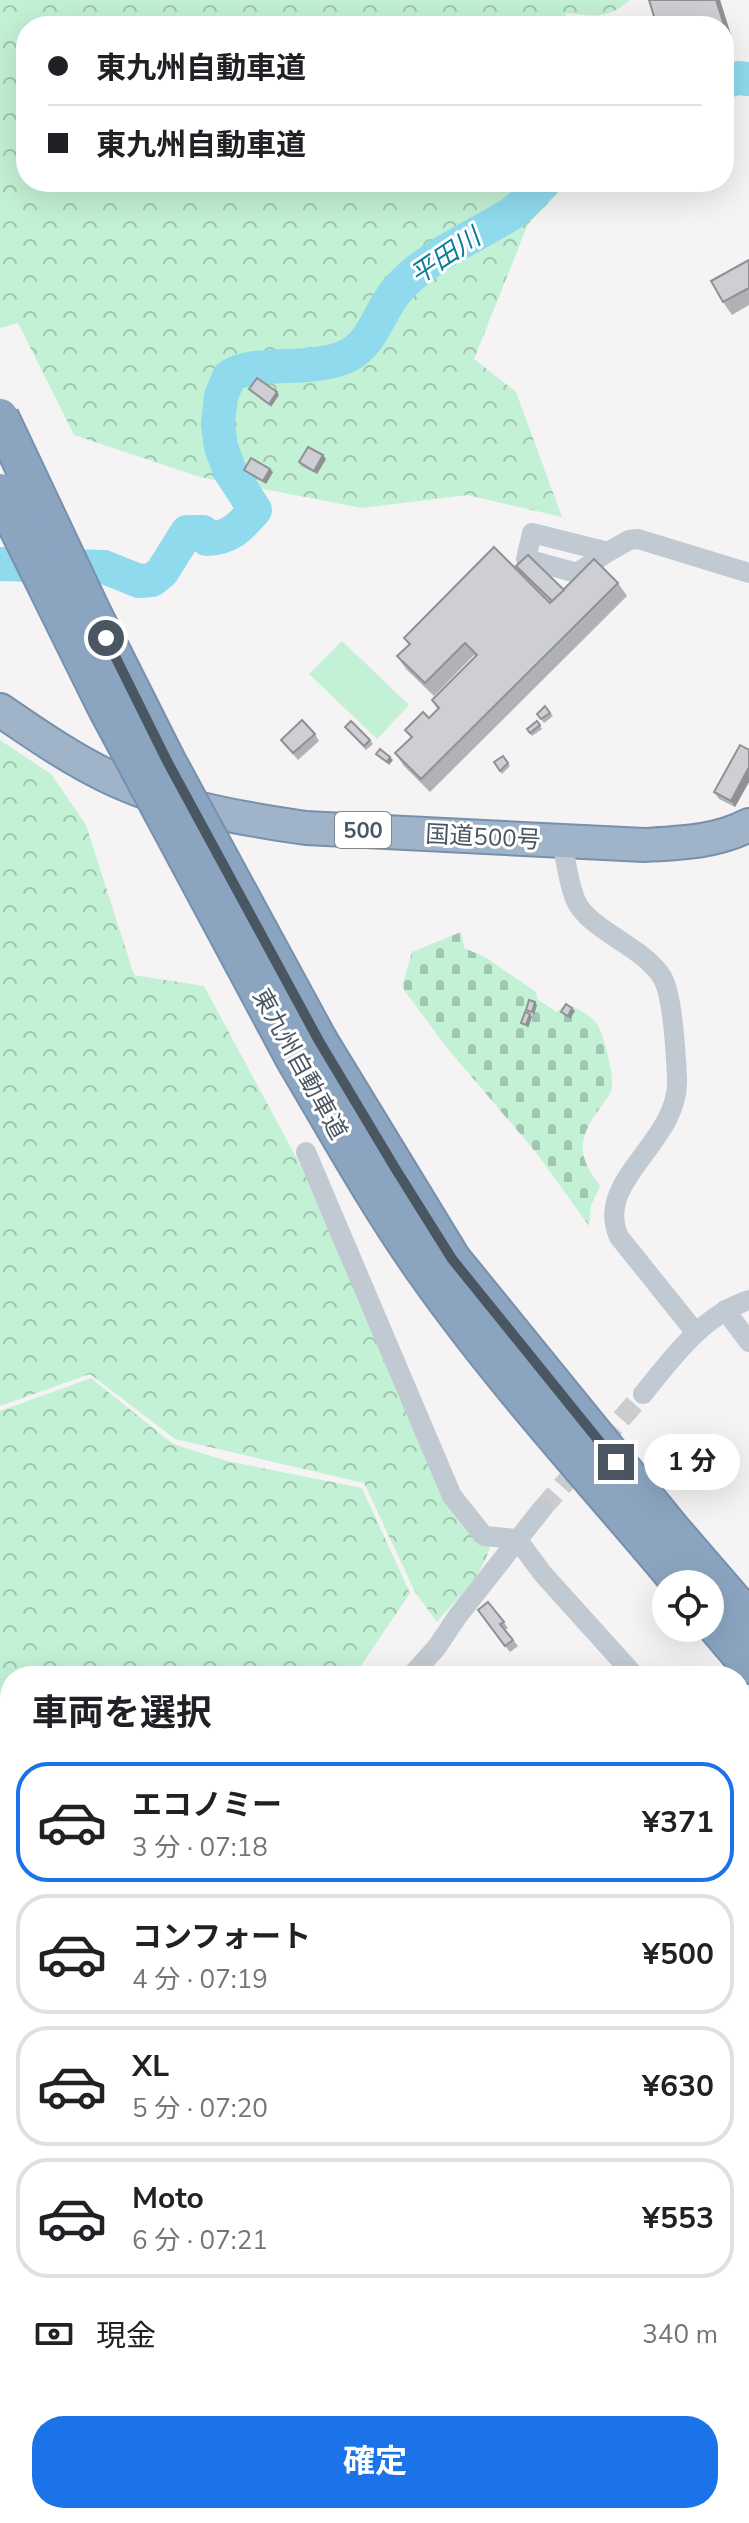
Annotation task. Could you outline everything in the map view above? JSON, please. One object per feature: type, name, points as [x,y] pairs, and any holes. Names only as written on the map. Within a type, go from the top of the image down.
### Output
[{"type":"highway","name":"東九州自動車道","points":[[0,417],[93,614],[307,1049],[370,1188],[428,1276],[535,1412],[669,1570]]},
{"type":"highway","name":"東九州自動車道","points":[[0,492],[106,707],[307,1049],[452,1259],[673,1531],[749,1619]]},
{"type":"highway","name":"国道500号","points":[[0,710],[102,773],[174,802],[221,814],[306,828],[612,844],[674,843],[720,836],[749,825]]},
{"type":"highway","points":[[724,1636],[749,1665]]},
{"type":"street","points":[[608,552],[629,540],[638,539],[749,573]]},
{"type":"street","points":[[562,841],[577,903],[591,918],[645,958],[664,981],[677,1079],[675,1104],[670,1119],[617,1194],[614,1222],[619,1237],[696,1333]]},
{"type":"street","points":[[306,1152],[452,1496],[484,1536],[517,1539],[543,1574],[626,1666]]},
{"type":"street","points":[[643,1394],[696,1333],[725,1310],[749,1300]]},
{"type":"street","points":[[725,1310],[749,1342]]},
{"type":"street","points":[[420,1666],[542,1509]]},
{"type":"green space","points":[[0,0],[630,0],[608,14],[567,13],[565,16],[16,16],[16,192],[559,192],[528,224],[474,359],[516,392],[562,517],[467,495],[362,508],[200,477],[74,435],[18,323],[0,328]]},
{"type":"green space","points":[[342,641],[409,705],[377,739],[309,674]]},
{"type":"green space","points":[[0,740],[51,774],[86,825],[134,975],[204,986],[296,1157],[453,1480],[490,1547],[474,1579],[437,1622],[415,1592],[364,1483],[175,1439],[90,1374],[0,1406]]},
{"type":"green space","points":[[461,932],[464,948],[485,957],[536,992],[537,999],[557,1012],[566,1003],[591,1017],[600,1030],[612,1085],[583,1141],[584,1158],[600,1186],[591,1206],[589,1226],[538,1155],[444,1044],[402,987],[412,952]]},
{"type":"green space","points":[[91,1378],[173,1444],[227,1461],[362,1488],[410,1593],[361,1666],[0,1666],[0,1411]]},
{"type":"building","points":[[649,0],[716,0],[721,16],[654,16]]},
{"type":"building","points":[[749,260],[749,288],[723,302],[711,281]]},
{"type":"building","points":[[257,378],[277,392],[269,404],[249,389]]},
{"type":"building","points":[[308,447],[323,455],[314,471],[299,462]]},
{"type":"building","points":[[251,458],[270,469],[263,481],[244,470]]},
{"type":"building","points":[[494,547],[550,603],[594,559],[618,583],[421,779],[395,753],[412,737],[405,730],[423,712],[429,718],[439,708],[432,700],[477,655],[465,643],[425,683],[397,656],[410,644],[404,638]]},
{"type":"building","points":[[528,555],[564,590],[552,601],[516,566]]},
{"type":"building","points":[[545,706],[550,713],[541,719],[537,714]]},
{"type":"building","points":[[302,720],[315,734],[293,753],[281,740]]},
{"type":"building","points":[[351,721],[370,740],[364,746],[345,727]]},
{"type":"building","points":[[537,721],[540,725],[530,733],[527,729]]},
{"type":"building","points":[[740,745],[749,750],[749,767],[731,801],[714,792]]},
{"type":"building","points":[[380,749],[390,757],[387,762],[376,754]]},
{"type":"building","points":[[503,756],[508,763],[500,771],[494,762]]},
{"type":"building","points":[[529,1000],[535,1002],[532,1012],[526,1010]]},
{"type":"building","points":[[566,1004],[572,1008],[568,1016],[561,1012]]},
{"type":"building","points":[[525,1012],[530,1014],[526,1025],[521,1023]]},
{"type":"building","points":[[488,1602],[513,1640],[505,1646],[478,1610]]},
{"type":"waterway","name":"平田川","points":[[734,79],[749,79]]},
{"type":"waterway","name":"平田川","points":[[0,564],[104,567],[139,581],[152,580],[162,572],[187,532],[203,532],[207,539],[234,530],[255,510],[230,471],[221,447],[218,424],[221,396],[229,377],[252,369],[317,364],[347,356],[364,343],[391,297],[410,277],[436,257],[514,212],[534,192]]},
{"type":"tunnel","points":[[542,1509],[643,1394]]},
{"type":"route","points":[[106,638],[167,761],[319,1041],[395,1168],[452,1259],[616,1462]]}]
